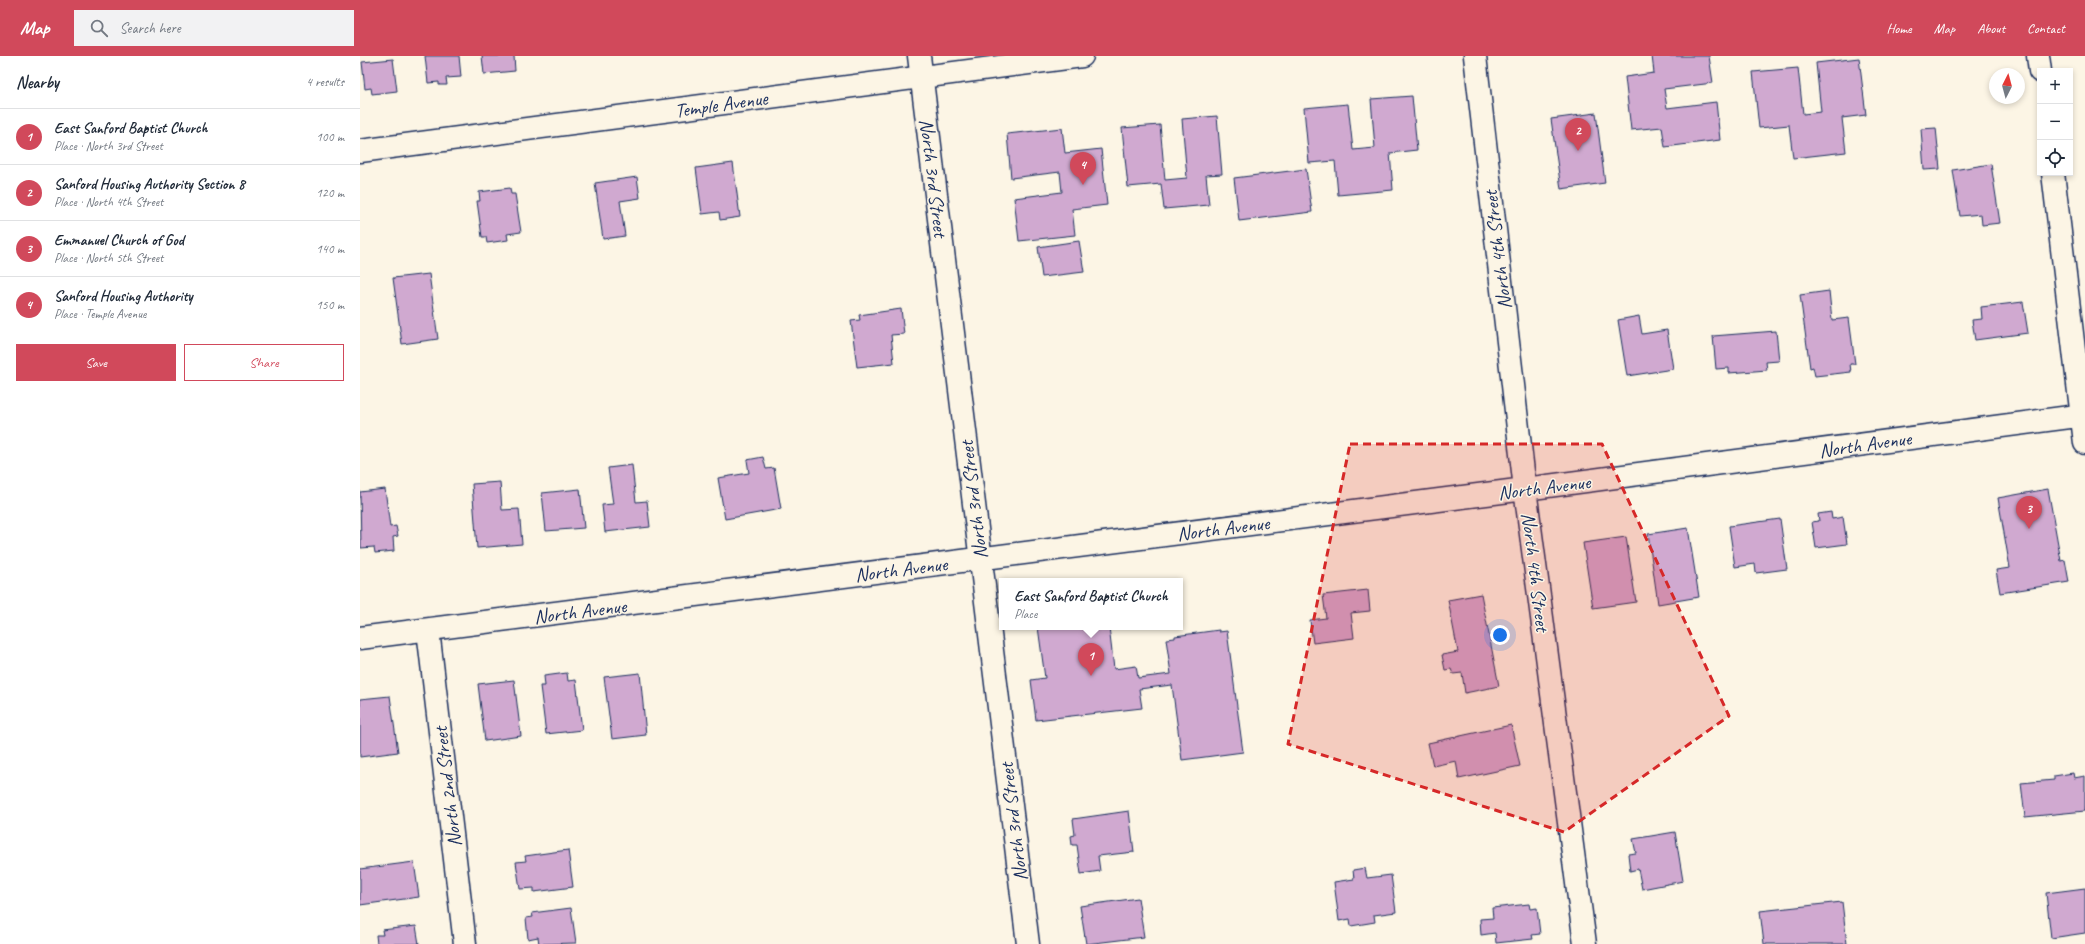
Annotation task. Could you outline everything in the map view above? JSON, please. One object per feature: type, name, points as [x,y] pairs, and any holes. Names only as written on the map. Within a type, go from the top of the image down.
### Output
[{"type":"street","name":"Temple Avenue","points":[[360,152],[920,67],[1082,56]]},
{"type":"street","name":"North 4th Street","points":[[1475,56],[1525,489],[1584,944]]},
{"type":"street","points":[[2038,56],[2040,68]]},
{"type":"street","name":"North 3rd Street","points":[[920,67],[1028,944]]},
{"type":"street","points":[[2053,176],[2083,415],[2085,443]]},
{"type":"street","name":"North Avenue","points":[[360,638],[1525,489],[2083,415]]},
{"type":"street","name":"North 2nd Street","points":[[428,630],[465,944]]},
{"type":"highlighted area","points":[[1350,444],[1602,444],[1729,716],[1564,832],[1288,744]]},
{"type":"building","points":[[425,56],[459,56],[461,77],[446,78],[447,85],[439,85],[439,82],[428,83]]},
{"type":"building","points":[[482,56],[514,56],[515,71],[484,74]]},
{"type":"building","points":[[1652,56],[1709,56],[1713,83],[1664,89],[1667,108],[1716,102],[1720,140],[1665,147],[1662,127],[1631,130],[1625,77],[1654,73]]},
{"type":"building","points":[[1859,58],[1866,115],[1842,118],[1846,152],[1793,158],[1789,125],[1759,128],[1753,72],[1798,68],[1803,114],[1821,112],[1816,63]]},
{"type":"building","points":[[393,59],[397,91],[372,94],[371,88],[365,89],[362,62]]},
{"type":"building","points":[[1412,96],[1417,150],[1390,153],[1393,190],[1338,195],[1335,161],[1309,163],[1304,108],[1348,104],[1353,150],[1375,148],[1371,99]]},
{"type":"building","points":[[1596,113],[1605,183],[1561,189],[1551,119]]},
{"type":"building","points":[[1217,116],[1222,174],[1206,175],[1209,205],[1164,209],[1161,184],[1128,187],[1122,128],[1160,125],[1165,180],[1187,178],[1182,119]]},
{"type":"building","points":[[1062,128],[1065,153],[1101,149],[1107,205],[1072,209],[1075,235],[1019,241],[1014,198],[1062,192],[1060,172],[1011,178],[1007,134]]},
{"type":"building","points":[[1936,128],[1940,169],[1924,170],[1921,129]]},
{"type":"building","points":[[733,163],[740,217],[720,220],[719,212],[702,214],[696,168]]},
{"type":"building","points":[[1991,164],[2000,223],[1982,225],[1981,214],[1960,216],[1953,170]]},
{"type":"building","points":[[1306,169],[1312,212],[1239,221],[1234,178]]},
{"type":"building","points":[[637,177],[640,198],[620,201],[625,236],[603,239],[595,183]]},
{"type":"building","points":[[510,188],[511,194],[515,194],[521,232],[507,234],[508,240],[487,243],[486,237],[482,237],[477,201],[480,201],[479,192]]},
{"type":"building","points":[[1079,241],[1084,272],[1042,277],[1038,247]]},
{"type":"building","points":[[429,274],[438,339],[402,344],[393,278]]},
{"type":"building","points":[[1829,291],[1832,320],[1849,318],[1855,364],[1850,364],[1851,372],[1815,376],[1813,367],[1810,368],[1800,295]]},
{"type":"building","points":[[2023,302],[2028,333],[1975,340],[1972,320],[1982,319],[1981,307]]},
{"type":"building","points":[[901,309],[904,334],[891,335],[894,363],[857,367],[851,321],[860,320],[859,315]]},
{"type":"building","points":[[1639,316],[1642,334],[1667,330],[1673,369],[1627,376],[1618,320]]},
{"type":"building","points":[[1776,331],[1779,361],[1766,362],[1767,370],[1729,373],[1729,368],[1716,369],[1713,336]]},
{"type":"building","points":[[763,457],[766,469],[774,468],[781,509],[725,519],[718,478],[749,473],[747,460]]},
{"type":"building","points":[[632,465],[636,502],[647,501],[650,527],[605,532],[602,505],[613,504],[608,468]]},
{"type":"building","points":[[500,482],[502,510],[519,509],[522,544],[477,548],[472,484]]},
{"type":"building","points":[[385,489],[390,527],[396,526],[398,536],[393,537],[394,551],[375,553],[374,547],[361,548],[360,492]]},
{"type":"building","points":[[580,489],[584,528],[546,531],[542,493]]},
{"type":"building","points":[[2048,489],[2061,561],[2065,560],[2069,582],[2000,593],[1996,570],[2010,568],[1998,498]]},
{"type":"building","points":[[1831,512],[1832,519],[1843,517],[1847,544],[1816,548],[1812,522],[1819,521],[1818,514]]},
{"type":"building","points":[[1780,519],[1787,569],[1756,573],[1755,564],[1735,567],[1729,526]]},
{"type":"building","points":[[1688,528],[1699,597],[1658,604],[1648,534]]},
{"type":"building","points":[[1626,537],[1636,602],[1593,608],[1583,543]]},
{"type":"building","points":[[1368,590],[1370,611],[1351,613],[1354,638],[1313,643],[1310,620],[1326,618],[1323,595]]},
{"type":"building","points":[[1481,594],[1499,686],[1465,693],[1462,673],[1453,674],[1451,669],[1445,670],[1442,655],[1458,652],[1448,600]]},
{"type":"building","points":[[1038,630],[1109,630],[1114,669],[1136,666],[1138,678],[1171,674],[1166,639],[1175,638],[1175,636],[1219,630],[1219,632],[1227,631],[1243,752],[1182,760],[1172,685],[1139,689],[1142,708],[1036,720],[1031,680],[1045,678]]},
{"type":"building","points":[[567,673],[568,681],[576,680],[582,730],[546,734],[540,686],[545,686],[544,676]]},
{"type":"building","points":[[640,673],[646,735],[612,739],[604,677]]},
{"type":"building","points":[[514,680],[521,736],[485,741],[478,684]]},
{"type":"building","points":[[390,696],[398,752],[360,757],[360,699]]},
{"type":"building","points":[[1511,725],[1520,766],[1459,779],[1456,761],[1433,766],[1428,743]]},
{"type":"building","points":[[2073,773],[2074,778],[2085,776],[2085,811],[2025,817],[2021,783],[2054,780],[2054,776]]},
{"type":"building","points":[[1129,811],[1134,852],[1098,856],[1100,871],[1081,874],[1077,845],[1072,845],[1071,836],[1075,835],[1073,819]]},
{"type":"building","points":[[1675,832],[1683,881],[1642,889],[1638,869],[1630,871],[1628,854],[1636,853],[1633,839]]},
{"type":"building","points":[[568,850],[573,887],[534,892],[534,888],[520,889],[516,862],[526,861],[525,856]]},
{"type":"building","points":[[414,862],[419,897],[360,905],[360,869]]},
{"type":"building","points":[[1365,868],[1367,878],[1391,875],[1396,912],[1374,915],[1375,922],[1351,926],[1350,919],[1339,921],[1334,882],[1354,879],[1353,870]]},
{"type":"building","points":[[2085,888],[2085,933],[2051,938],[2046,893]]},
{"type":"building","points":[[1138,898],[1144,937],[1086,944],[1080,906]]},
{"type":"building","points":[[1842,902],[1847,944],[1764,944],[1760,911]]},
{"type":"building","points":[[1529,904],[1530,909],[1537,908],[1540,934],[1532,935],[1533,939],[1496,943],[1495,933],[1481,935],[1480,919],[1493,918],[1492,908]]},
{"type":"building","points":[[571,908],[576,943],[539,944],[538,937],[528,939],[526,918],[533,917],[532,913]]},
{"type":"building","points":[[416,926],[419,944],[377,944],[376,935],[383,935],[382,930]]},
{"type":"place","name":"Sanford Housing Authority Section 8","points":[[1578,151]]},
{"type":"place","name":"Sanford Housing Authority","points":[[1083,185]]},
{"type":"place","name":"Emmanuel Church of God","points":[[2029,529]]},
{"type":"place","name":"East Sanford Baptist Church","points":[[1091,676]]}]
